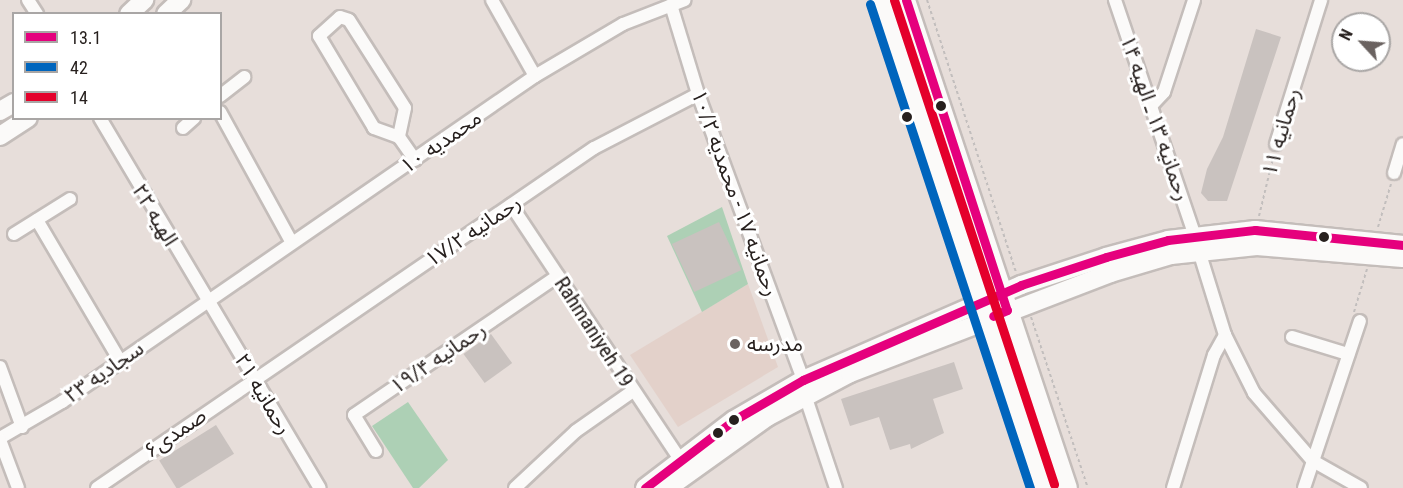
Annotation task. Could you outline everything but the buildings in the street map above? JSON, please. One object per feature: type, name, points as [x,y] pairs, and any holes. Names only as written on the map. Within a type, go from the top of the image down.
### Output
[{"type":"main road","points":[[131,12],[144,0]]},
{"type":"main road","points":[[168,12],[181,0]]},
{"type":"main road","points":[[881,0],[1043,488]]},
{"type":"main road","points":[[906,0],[1004,302],[1068,488]]},
{"type":"main road","points":[[0,136],[25,120]]},
{"type":"main road","points":[[645,488],[679,458],[804,387],[1004,302],[1027,303],[1197,244],[1255,230],[1372,248],[1403,258]]},
{"type":"main road","points":[[1004,302],[1021,285],[1106,257],[1197,244],[1372,248],[1403,245]]},
{"type":"main road","points":[[668,488],[804,387]]},
{"type":"street","points":[[492,0],[535,76]]},
{"type":"street","name":"محمدیه ۱۰","points":[[205,300],[415,160],[535,76],[623,24],[685,0]]},
{"type":"street","name":"رحمانیه ۱۳ ـ الهیه ۱۴","points":[[1115,0],[1225,335],[1254,393],[1313,461],[1361,488]]},
{"type":"street","points":[[1150,106],[1164,92],[1194,0]]},
{"type":"street","name":"رحمانیه ۱۱","points":[[1276,144],[1321,0]]},
{"type":"street","name":"رحمانیه ۱۷ - محمدیه ۱۰/۲","points":[[671,5],[698,94],[804,387],[836,488]]},
{"type":"street","points":[[399,137],[405,108],[349,20],[340,17],[320,36],[374,128],[399,137],[415,160]]},
{"type":"street","points":[[222,94],[244,77]]},
{"type":"street","name":"رحمانیه ۱۷/۲","points":[[253,377],[511,206],[594,148],[698,94]]},
{"type":"street","points":[[222,116],[292,243]]},
{"type":"street","points":[[95,120],[104,131]]},
{"type":"street","points":[[101,120],[104,131]]},
{"type":"street","points":[[183,128],[192,120]]},
{"type":"street","name":"الهیه ۲۲","points":[[104,131],[205,300]]},
{"type":"street","points":[[1394,173],[1403,144]]},
{"type":"street","points":[[14,234],[70,199]]},
{"type":"street","name":"Rahmaniyeh 19","points":[[511,206],[679,458]]},
{"type":"street","points":[[37,219],[120,361]]},
{"type":"street","name":"رحمانیه ۱۹/۴","points":[[376,451],[354,415],[558,276]]},
{"type":"street","name":"سجادیه ۲۳","points":[[0,439],[22,427],[120,361],[205,300]]},
{"type":"street","name":"رحمانیه ۲۱","points":[[205,300],[320,488]]},
{"type":"street","points":[[1304,488],[1360,321]]},
{"type":"street","points":[[1173,488],[1214,355],[1225,335]]},
{"type":"street","points":[[1292,336],[1348,354]]},
{"type":"street","points":[[0,367],[22,427]]},
{"type":"street","name":"صمدی۶","points":[[97,488],[253,377]]},
{"type":"street","points":[[515,488],[576,431],[633,391]]},
{"type":"street","points":[[0,439],[18,488]]},
{"type":"path","points":[[927,0],[1021,285]]},
{"type":"path","name":"رحمانیه ۱۱","points":[[1255,230],[1276,144]]},
{"type":"path","points":[[1360,321],[1352,318],[1394,173]]},
{"type":"path","points":[[1027,303],[1088,488]]},
{"type":"shaded area","points":[[748,284],[778,367],[678,427],[630,355]]},
{"type":"green space","points":[[722,207],[748,284],[702,312],[667,236]]},
{"type":"green space","points":[[408,402],[448,460],[419,488],[413,488],[372,426]]},
{"type":"transit line","name":"14","points":[[894,0],[1054,484]]},
{"type":"transit line","name":"13.1","points":[[906,0],[1007,310],[993,316]]},
{"type":"transit line","name":"42","points":[[870,4],[1030,488]]},
{"type":"transit line","name":"13.1","points":[[645,488],[734,420],[803,380],[1021,285],[1106,257],[1168,240],[1255,230],[1403,245]]},
{"type":"place","name":"مدرسه","points":[[735,344]]}]
